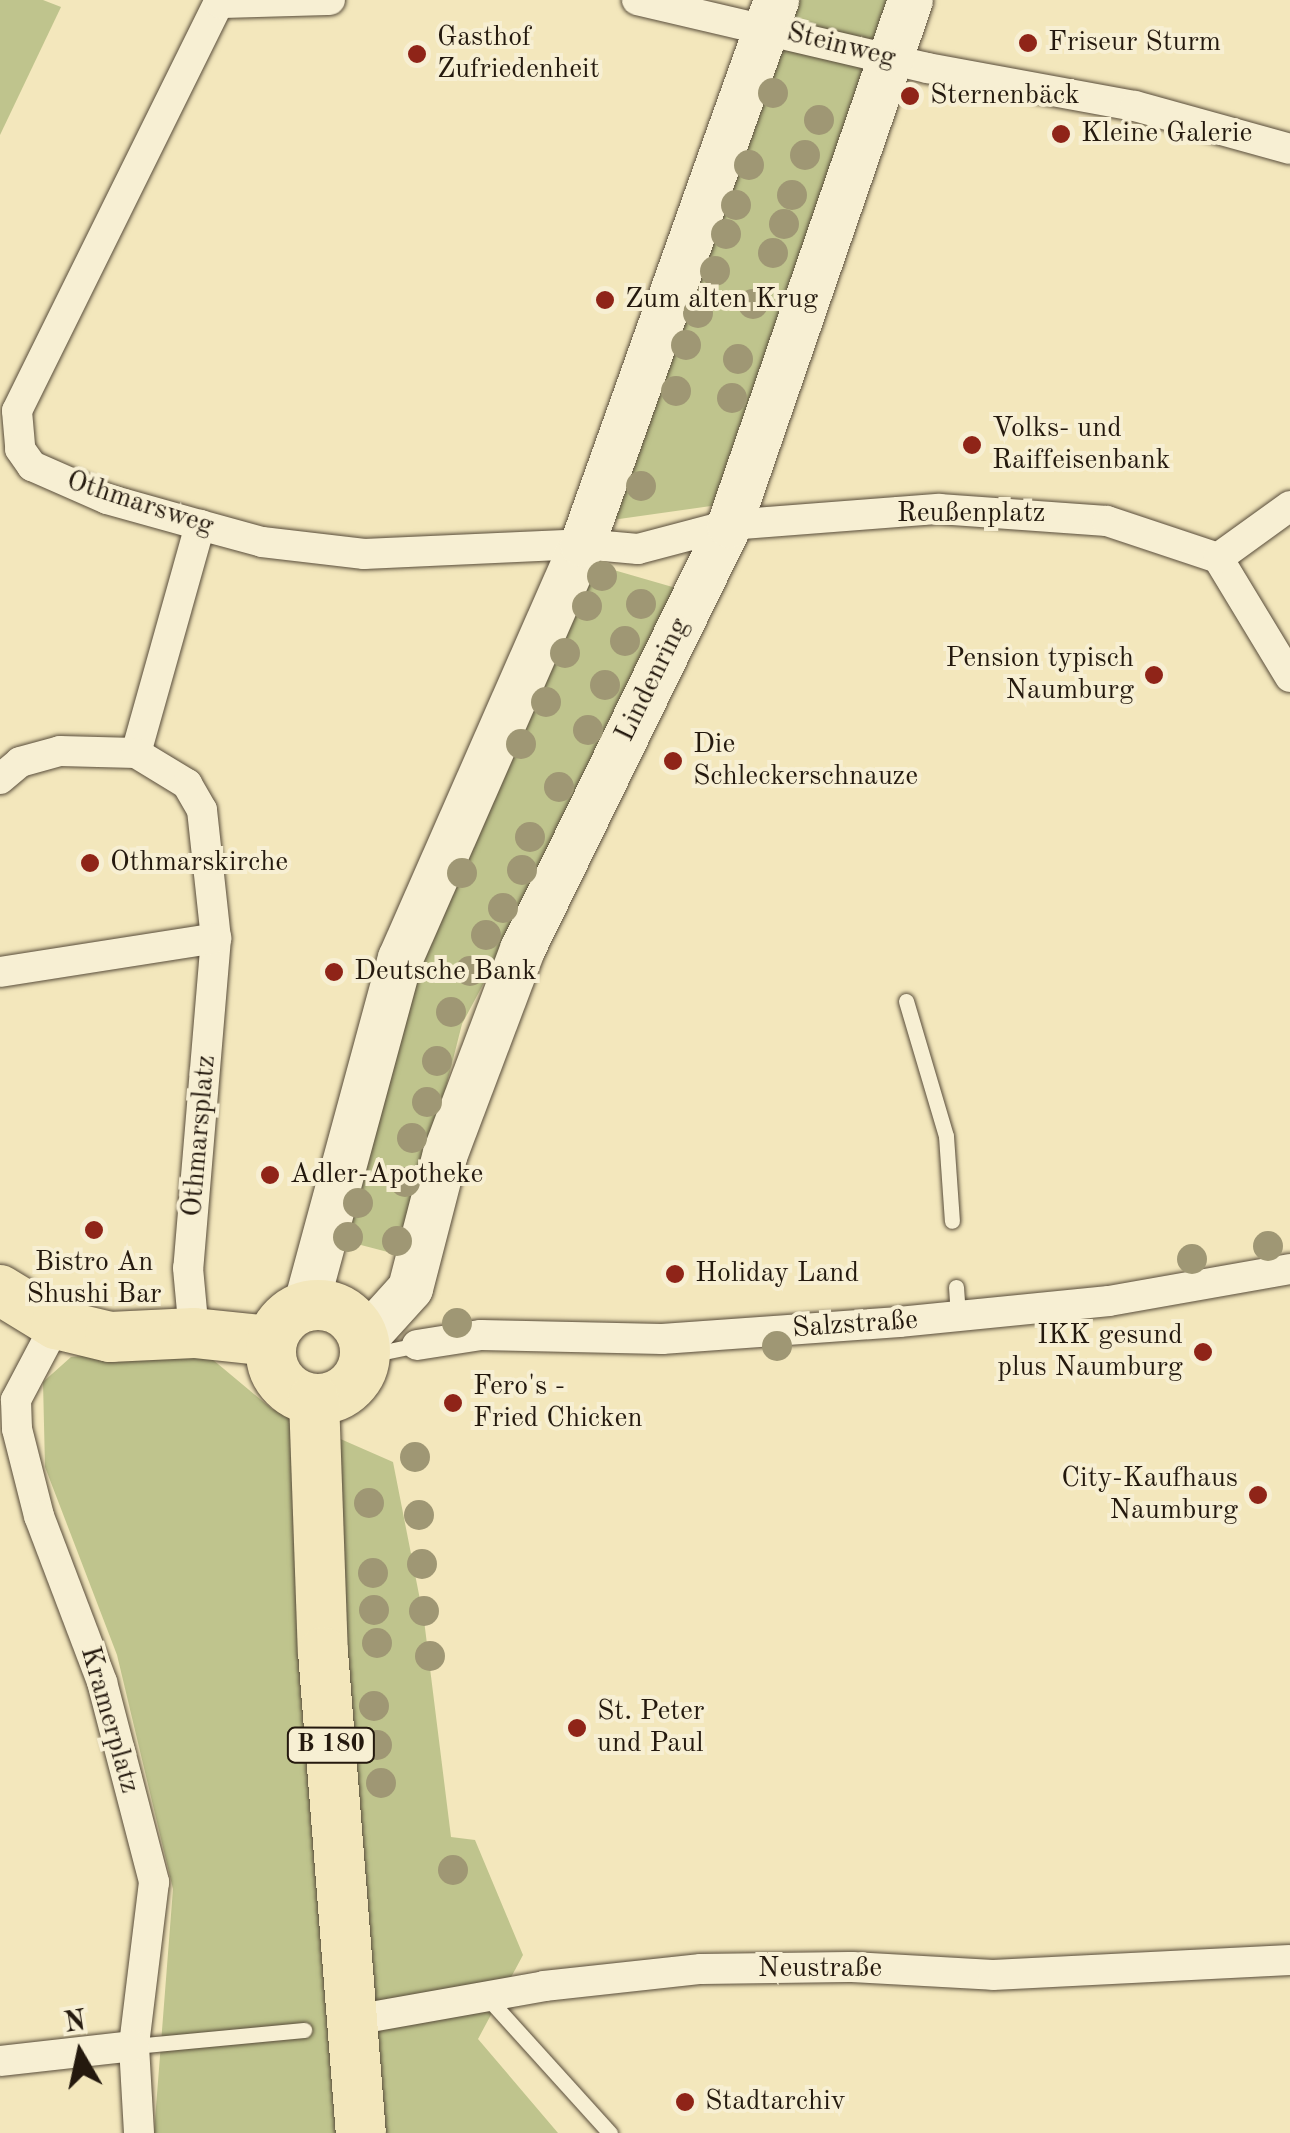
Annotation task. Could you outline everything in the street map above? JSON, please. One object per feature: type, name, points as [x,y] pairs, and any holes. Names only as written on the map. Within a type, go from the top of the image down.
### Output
[{"type":"main road","name":"Lindenring","points":[[364,1348],[410,1288],[445,1153],[522,948],[729,525],[908,64],[910,0]]},
{"type":"main road","points":[[0,1290],[56,1324],[110,1337],[288,1324],[335,1308],[364,1348],[342,1394],[314,1399],[278,1378],[288,1324],[400,958],[582,544],[771,14]]},
{"type":"main road","name":"B 180","points":[[314,1399],[323,1652],[362,2133]]},
{"type":"street","points":[[220,2],[330,0]]},
{"type":"street","name":"Steinweg","points":[[638,0],[771,14],[908,64],[1135,106],[1290,149]]},
{"type":"street","name":"Othmarsweg","points":[[220,2],[17,411],[10,444],[32,466],[107,499],[262,542],[364,554],[582,544]]},
{"type":"street","points":[[1290,506],[1218,558],[1290,676]]},
{"type":"street","name":"Reußenplatz","points":[[582,544],[638,549],[729,525],[939,509],[1033,512],[1107,521],[1218,558]]},
{"type":"street","points":[[136,753],[200,526]]},
{"type":"street","name":"Othmarsplatz","points":[[0,779],[20,762],[60,750],[136,753],[188,784],[202,810],[216,938],[188,1268],[194,1333]]},
{"type":"street","points":[[0,972],[216,938]]},
{"type":"street","name":"Salzstraße","points":[[417,1345],[481,1334],[662,1338],[957,1302],[1109,1301],[1290,1269]]},
{"type":"street","name":"Kramerplatz","points":[[56,1324],[16,1400],[16,1428],[39,1516],[102,1682],[154,1882],[134,2046],[139,2133]]},
{"type":"street","name":"Neustraße","points":[[354,2020],[486,1996],[701,1969],[993,1975],[1290,1960]]},
{"type":"street","points":[[0,2061],[134,2046]]},
{"type":"lane","points":[[906,1001],[946,1136],[952,1221]]},
{"type":"lane","points":[[364,1348],[417,1345]]},
{"type":"lane","points":[[486,1996],[610,2133]]},
{"type":"lane","points":[[134,2046],[304,2030]]},
{"type":"green space","points":[[0,0],[43,0],[61,7],[0,135]]},
{"type":"green space","points":[[791,0],[895,0],[718,505],[605,521]]},
{"type":"green space","points":[[586,562],[676,588],[560,840],[462,1024],[403,1256],[338,1239],[410,965]]},
{"type":"green space","points":[[132,1351],[212,1359],[272,1409],[393,1462],[424,1620],[451,1837],[475,1840],[523,1955],[478,2039],[558,2133],[154,2133],[173,1889],[117,1655],[45,1467],[43,1382],[71,1357]]},
{"type":"place","name":"Friseur Sturm","points":[[1028,43]]},
{"type":"place","name":"Gasthof Zufriedenheit","points":[[417,54]]},
{"type":"place","name":"Sternenbäck","points":[[910,96]]},
{"type":"place","name":"Kleine Galerie","points":[[1061,134]]},
{"type":"place","name":"Zum alten Krug","points":[[605,300]]},
{"type":"place","name":"Volks- und Raiffeisenbank","points":[[972,445]]},
{"type":"place","name":"Pension typisch Naumburg","points":[[1154,675]]},
{"type":"place","name":"Die Schleckerschnauze","points":[[673,761]]},
{"type":"place","name":"Othmarskirche","points":[[90,863]]},
{"type":"place","name":"Deutsche Bank","points":[[334,972]]},
{"type":"place","name":"Adler-Apotheke","points":[[270,1175]]},
{"type":"place","name":"Bistro An Shushi Bar","points":[[94,1230]]},
{"type":"place","name":"Holiday Land","points":[[675,1274]]},
{"type":"place","name":"IKK gesund plus Naumburg","points":[[1203,1352]]},
{"type":"place","name":"Fero's - Fried Chicken","points":[[453,1403]]},
{"type":"place","name":"City-Kaufhaus Naumburg","points":[[1258,1495]]},
{"type":"place","name":"St. Peter und Paul","points":[[577,1728]]},
{"type":"place","name":"Stadtarchiv","points":[[685,2102]]}]
